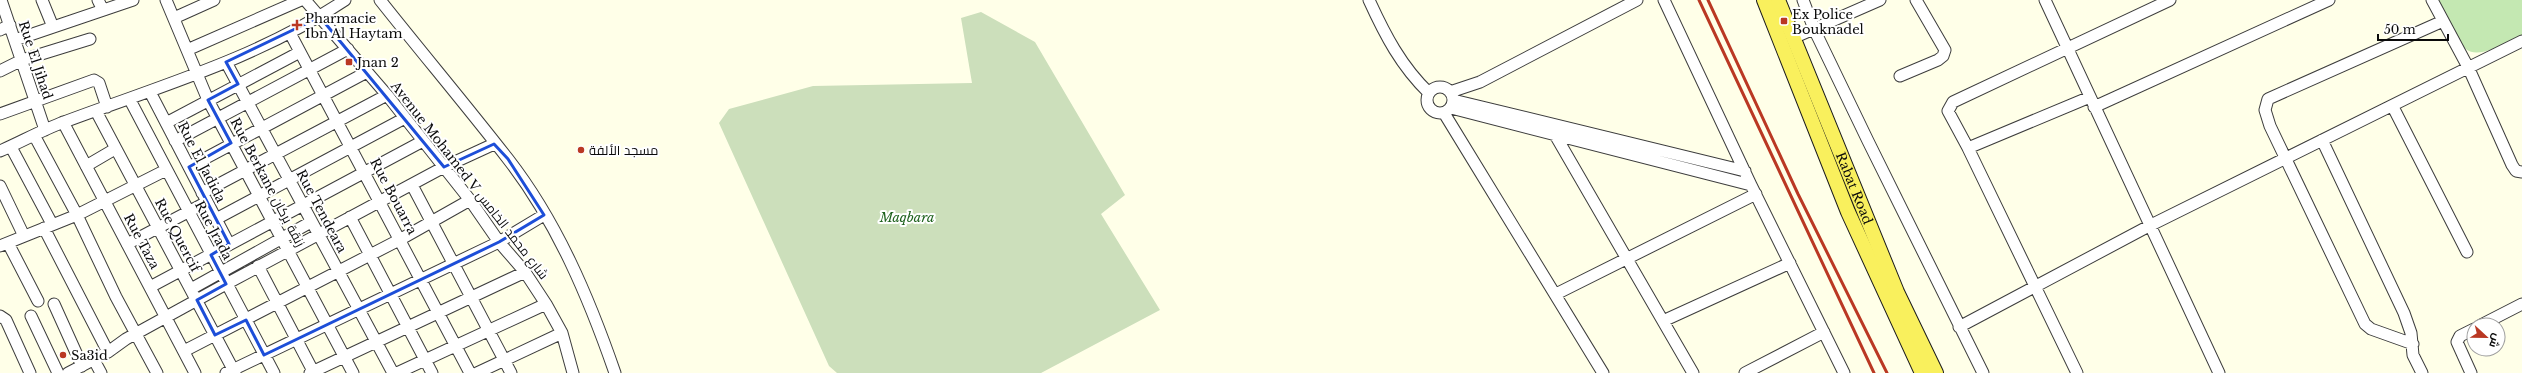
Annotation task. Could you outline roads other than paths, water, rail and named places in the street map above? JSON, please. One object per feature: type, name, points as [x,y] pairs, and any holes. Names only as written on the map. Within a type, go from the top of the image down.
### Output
[{"type":"main road","name":"Rabat Road","points":[[1764,0],[1845,204],[1922,373]]},
{"type":"main road","name":"Rabat Road","points":[[1778,0],[1897,292],[1936,373]]},
{"type":"street","name":"Rue El Jihad","points":[[1,0],[5,27],[15,40],[45,130]]},
{"type":"street","points":[[42,0],[53,27]]},
{"type":"street","points":[[15,40],[53,27],[101,5],[133,0]]},
{"type":"street","name":"Rue Berkane زنقة بركان","points":[[166,0],[196,75],[208,100],[283,238],[307,287],[353,373]]},
{"type":"street","points":[[174,18],[214,0]]},
{"type":"street","points":[[187,50],[301,0]]},
{"type":"street","name":"Avenue Mohamed V شارع محمد الخامس","points":[[305,0],[387,95],[470,200],[499,242],[525,272],[546,304],[562,333],[570,372]]},
{"type":"street","points":[[0,151],[63,122],[130,100],[226,62],[290,33],[320,17],[345,0]]},
{"type":"street","points":[[380,0],[494,144],[508,159],[544,215],[574,270],[615,373]]},
{"type":"street","points":[[1369,0],[1397,58],[1411,76],[1429,93]]},
{"type":"street","points":[[1603,373],[1556,294],[1450,103],[1440,87],[1429,93],[1426,101],[1429,108],[1436,113],[1450,103],[1480,82],[1637,0]]},
{"type":"street","points":[[1664,0],[1753,190],[1844,373]]},
{"type":"street","points":[[1803,0],[1814,29],[1959,327],[1983,373]]},
{"type":"street","points":[[1793,38],[1880,0]]},
{"type":"street","points":[[1900,76],[1938,60],[1943,56],[1945,50],[1916,0]]},
{"type":"street","points":[[2045,0],[2069,48],[2092,102],[2218,373]]},
{"type":"street","points":[[2077,373],[1968,148],[1948,111],[1950,104],[2069,48],[2158,2],[2170,0]]},
{"type":"street","points":[[1968,148],[2092,102],[2329,0]]},
{"type":"street","points":[[2432,0],[2469,68],[2512,165],[2516,171],[2522,172]]},
{"type":"street","points":[[2413,344],[2371,329],[2365,324],[2285,159],[2267,118],[2265,106],[2268,99],[2443,21]]},
{"type":"street","name":"Rue Bouarra","points":[[290,33],[322,96],[401,238],[470,373]]},
{"type":"street","points":[[0,71],[22,60],[90,39]]},
{"type":"street","points":[[1959,327],[2149,226],[2522,41]]},
{"type":"street","points":[[175,141],[247,101],[348,49]]},
{"type":"street","points":[[166,123],[300,52]]},
{"type":"street","name":"Rue Tendeara","points":[[226,62],[393,373]]},
{"type":"street","points":[[189,167],[231,143],[368,72]]},
{"type":"street","name":"Rue Quercif","points":[[34,100],[96,80],[99,83],[102,109],[115,149],[197,300],[231,372]]},
{"type":"street","name":"Rue El Jadida","points":[[150,92],[229,244]]},
{"type":"street","points":[[127,244],[188,212],[245,170],[387,95]]},
{"type":"street","points":[[0,114],[34,100]]},
{"type":"street","name":"Rue Jrada","points":[[130,100],[274,373]]},
{"type":"street","points":[[1450,103],[1551,123],[1745,171]]},
{"type":"street","points":[[1450,103],[1554,136],[1753,190]]},
{"type":"street","points":[[2393,106],[2467,252]]},
{"type":"street","points":[[216,219],[405,118]]},
{"type":"street","name":"Rue Taza","points":[[63,122],[195,373]]},
{"type":"street","points":[[1551,123],[1554,136],[1624,258],[1693,373]]},
{"type":"street","points":[[34,135],[77,215],[106,278],[157,373]]},
{"type":"street","points":[[2322,140],[2410,325],[2413,355],[2422,373]]},
{"type":"street","points":[[150,287],[423,141]]},
{"type":"street","points":[[68,373],[108,352],[136,333],[258,266],[319,235],[444,167],[494,144]]},
{"type":"street","points":[[10,147],[108,352]]},
{"type":"street","points":[[86,166],[115,149]]},
{"type":"street","points":[[38,302],[4,244],[77,215],[166,170]]},
{"type":"street","points":[[412,185],[511,373]]},
{"type":"street","points":[[0,186],[24,236]]},
{"type":"street","points":[[1556,294],[1753,190]]},
{"type":"street","points":[[184,351],[370,255],[470,200]]},
{"type":"street","points":[[231,372],[295,338],[358,310],[499,242],[544,215]]},
{"type":"street","points":[[350,217],[432,373]]},
{"type":"street","points":[[191,289],[311,222]]},
{"type":"street","points":[[1663,321],[1790,263]]},
{"type":"street","points":[[258,266],[313,372],[525,272]]},
{"type":"street","points":[[54,304],[82,366]]},
{"type":"street","points":[[396,373],[546,304]]},
{"type":"street","points":[[2497,317],[2522,304]]},
{"type":"street","points":[[0,316],[6,320],[30,373]]},
{"type":"street","points":[[31,316],[58,373]]},
{"type":"street","points":[[1745,373],[1824,332]]},
{"type":"street","points":[[476,373],[562,333]]},
{"type":"street","points":[[2466,333],[2460,336],[2457,342],[2471,373]]},
{"type":"street","points":[[94,360],[101,373]]},
{"type":"railway","points":[[1699,0],[1874,373]]},
{"type":"railway","points":[[1708,0],[1798,194],[1887,373]]},
{"type":"place","name":"Ex Police Bouknadel","points":[[1784,21]]},
{"type":"place","name":"Pharmacie Ibn Al Haytam","points":[[297,25]]},
{"type":"place","name":"Jnan 2","points":[[349,62]]},
{"type":"place","name":"مسجد الألفة","points":[[581,150]]},
{"type":"place","name":"Sa3id","points":[[63,355]]},
{"type":"park label","name":"Maqbara","points":[[907,217]]}]
